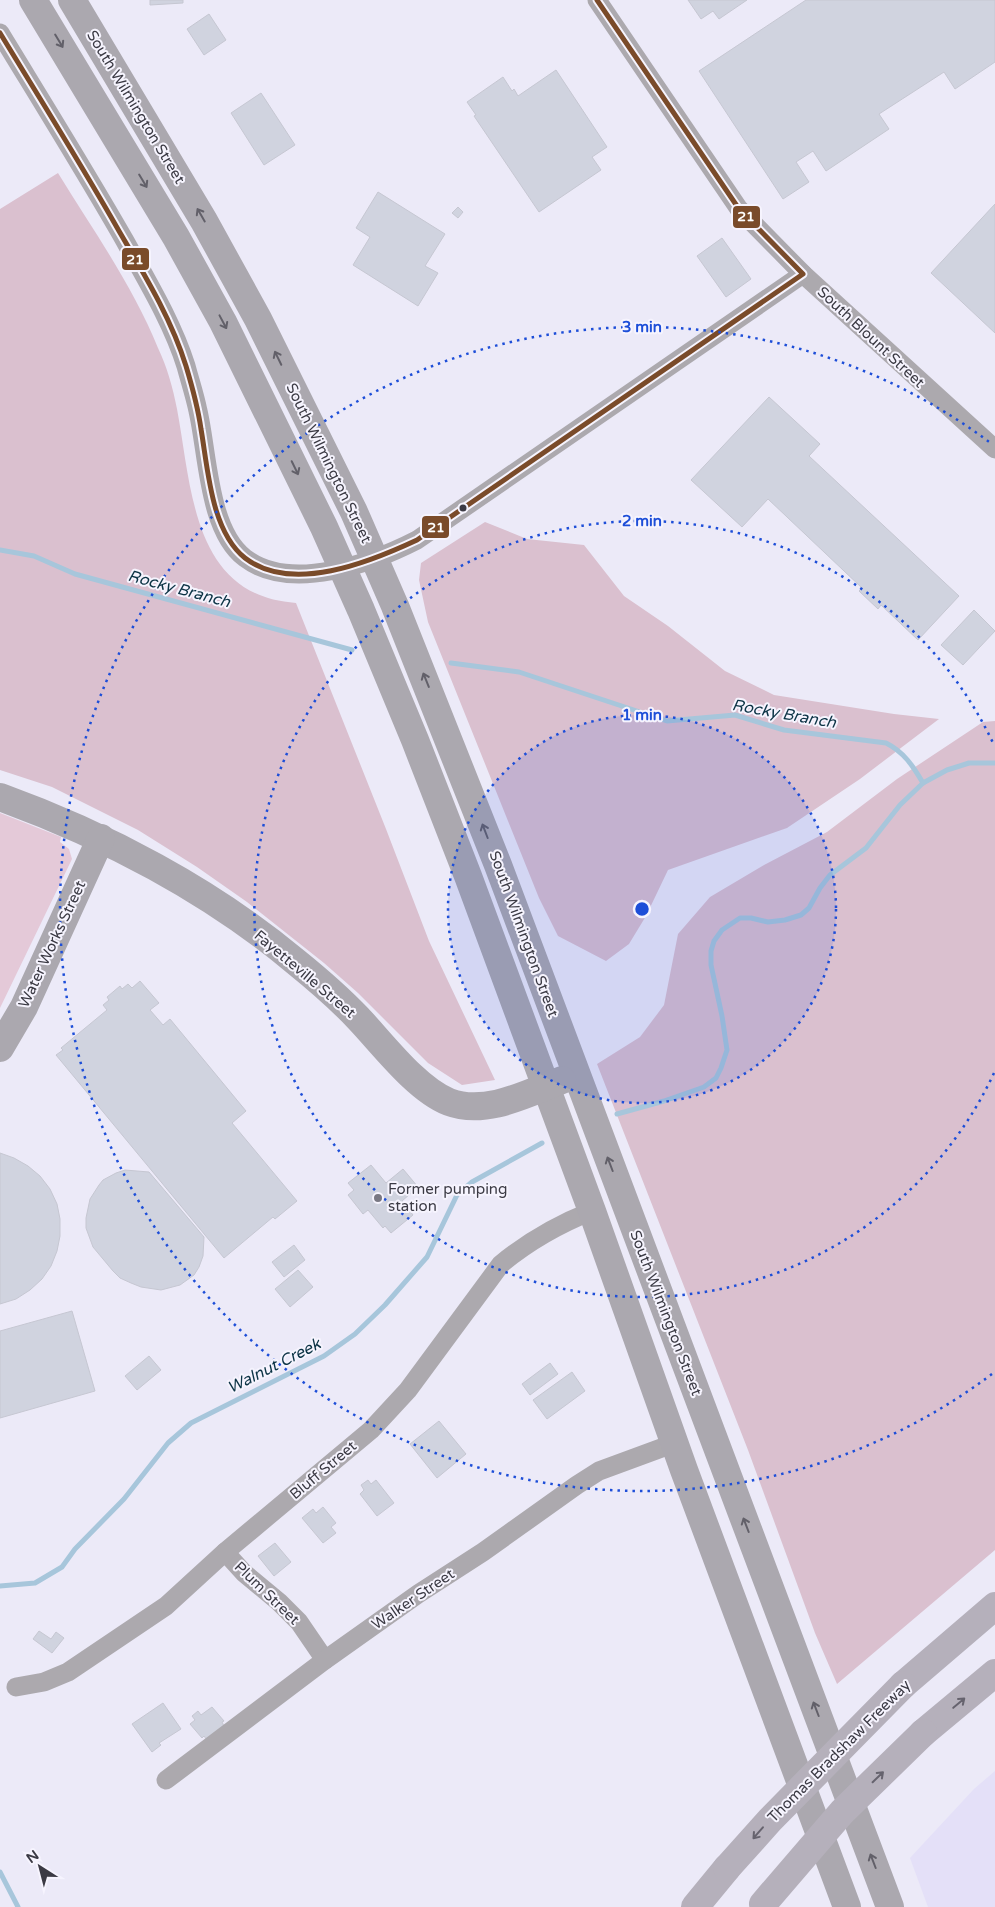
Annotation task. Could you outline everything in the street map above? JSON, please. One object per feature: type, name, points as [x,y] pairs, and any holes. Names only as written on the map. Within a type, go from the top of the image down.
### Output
[{"type":"highway","points":[[971,1626],[995,1592]]},
{"type":"highway","name":"Thomas Bradshaw Freeway","points":[[695,1907],[770,1820],[903,1685],[995,1606]]},
{"type":"highway","points":[[762,1906],[842,1812],[923,1733],[995,1673]]},
{"type":"main road","points":[[34,0],[176,237],[223,322],[343,568],[415,740],[592,1211],[675,1443],[847,1907]]},
{"type":"main road","name":"South Wilmington Street","points":[[72,0],[204,221],[258,319],[354,512],[375,560],[463,774],[890,1907]]},
{"type":"main road","name":"Fayetteville Street","points":[[0,797],[51,815],[101,838],[195,890],[248,926],[296,961],[356,1016],[415,1079],[428,1090],[449,1102],[482,1106],[498,1103],[576,1074]]},
{"type":"main road","name":"Water Works Street","points":[[0,1048],[24,1007],[101,838]]},
{"type":"main road","points":[[675,1443],[685,1442],[696,1452],[735,1547],[788,1637]]},
{"type":"street","name":"South Blount Street","points":[[597,0],[739,209],[803,274],[995,449]]},
{"type":"street","points":[[0,33],[102,201],[157,300],[185,364],[198,409],[218,518],[233,547],[260,568],[294,574],[343,568],[375,560],[417,540],[803,274]]},
{"type":"street","name":"Bluff Street","points":[[16,1687],[44,1682],[68,1672],[166,1606],[225,1552],[371,1430],[414,1382],[502,1264],[521,1248],[571,1219],[592,1211]]},
{"type":"street","name":"Walker Street","points":[[166,1780],[325,1660],[577,1485],[599,1471],[675,1443]]},
{"type":"street","name":"Plum Street","points":[[225,1552],[244,1574],[279,1602],[299,1622],[325,1660]]},
{"type":"shaded area","points":[[58,173],[125,280],[161,355],[175,401],[194,503],[203,533],[217,559],[236,581],[262,596],[296,603],[429,941],[495,1080],[462,1085],[428,1063],[358,993],[324,963],[247,902],[197,867],[138,830],[52,787],[0,770],[0,209]]},
{"type":"shaded area","points":[[485,522],[527,539],[584,545],[624,596],[668,626],[725,671],[774,695],[894,714],[939,719],[860,779],[787,828],[668,870],[646,916],[629,944],[606,961],[558,936],[539,898],[428,622],[419,580],[421,563]]},
{"type":"shaded area","points":[[995,721],[995,1550],[837,1684],[815,1633],[748,1450],[597,1064],[640,1037],[664,1005],[678,934],[710,897],[764,865],[827,832],[897,779],[983,722]]},
{"type":"shaded area","points":[[0,813],[61,837],[60,842],[69,849],[72,859],[0,1008]]},
{"type":"shaded area","points":[[995,1771],[995,1907],[928,1907],[910,1858],[974,1789]]},
{"type":"building","points":[[150,0],[183,0],[183,3],[150,5]]},
{"type":"building","points":[[688,0],[747,0],[719,19],[713,11],[701,19]]},
{"type":"building","points":[[806,0],[995,0],[995,62],[955,89],[944,72],[879,114],[889,129],[826,171],[813,151],[796,162],[809,182],[783,199],[699,71]]},
{"type":"building","points":[[209,14],[226,40],[204,55],[187,29]]},
{"type":"building","points":[[556,70],[607,147],[592,157],[601,170],[539,212],[474,116],[476,115],[467,102],[503,77],[512,91],[514,89],[518,96]]},
{"type":"building","points":[[261,93],[295,145],[264,165],[231,113]]},
{"type":"building","points":[[378,192],[445,234],[425,266],[438,273],[418,306],[353,265],[370,237],[356,228]]},
{"type":"building","points":[[995,204],[995,333],[931,273]]},
{"type":"building","points":[[458,207],[463,212],[458,218],[452,213]]},
{"type":"building","points":[[722,238],[751,279],[726,297],[697,256]]},
{"type":"building","points":[[769,397],[820,444],[809,456],[959,596],[918,640],[881,605],[878,609],[859,591],[862,588],[768,499],[742,527],[691,480]]},
{"type":"building","points":[[974,610],[995,631],[963,665],[941,645]]},
{"type":"building","points":[[140,981],[159,1003],[150,1010],[163,1025],[170,1019],[246,1111],[232,1123],[297,1201],[275,1219],[273,1217],[224,1258],[56,1055],[63,1050],[61,1048],[107,1010],[103,1005],[109,1000],[107,997],[120,986],[122,989],[128,984],[132,988]]},
{"type":"building","points":[[0,1153],[28,1166],[40,1176],[50,1189],[57,1204],[60,1219],[60,1236],[51,1266],[42,1279],[16,1299],[0,1304]]},
{"type":"building","name":"Former pumping station","points":[[371,1165],[386,1183],[403,1169],[418,1187],[402,1201],[413,1215],[391,1233],[385,1226],[383,1228],[368,1210],[363,1214],[348,1195],[354,1190],[348,1183]]},
{"type":"building","points":[[125,1170],[149,1172],[204,1237],[203,1256],[199,1267],[194,1275],[180,1285],[161,1290],[141,1287],[131,1283],[120,1278],[93,1247],[86,1228],[90,1199],[103,1180]]},
{"type":"building","points":[[294,1245],[305,1260],[284,1277],[272,1262]]},
{"type":"building","points":[[298,1270],[313,1287],[290,1307],[275,1289]]},
{"type":"building","points":[[72,1311],[95,1391],[0,1418],[0,1331]]},
{"type":"building","points":[[149,1356],[161,1370],[137,1390],[125,1376]]},
{"type":"building","points":[[550,1363],[558,1374],[530,1395],[522,1384]]},
{"type":"building","points":[[572,1372],[585,1391],[547,1419],[533,1400]]},
{"type":"building","points":[[439,1421],[466,1454],[437,1478],[410,1444]]},
{"type":"building","points":[[368,1480],[371,1484],[376,1480],[394,1503],[377,1516],[360,1494],[364,1490],[361,1485]]},
{"type":"building","points":[[323,1507],[336,1523],[331,1527],[336,1533],[323,1543],[302,1518],[313,1509],[316,1513]]},
{"type":"building","points":[[275,1543],[291,1562],[274,1576],[258,1556]]},
{"type":"building","points":[[39,1631],[51,1639],[56,1632],[64,1638],[52,1653],[33,1639]]},
{"type":"building","points":[[163,1703],[181,1729],[159,1743],[161,1745],[152,1752],[132,1724]]},
{"type":"building","points":[[212,1707],[224,1721],[222,1722],[224,1726],[207,1740],[204,1736],[202,1738],[190,1724],[195,1720],[192,1716],[198,1711],[201,1715]]},
{"type":"waterway","name":"Rocky Branch","points":[[0,550],[34,556],[75,574],[352,650]]},
{"type":"waterway","name":"Rocky Branch","points":[[451,663],[519,672],[667,721],[735,715],[784,730],[886,743],[908,760],[923,783]]},
{"type":"waterway","name":"Walnut Creek","points":[[617,1114],[664,1101],[704,1087],[716,1078],[727,1050],[711,965],[711,951],[714,941],[722,930],[740,918],[751,918],[768,922],[785,920],[801,915],[809,908],[830,875],[866,848],[900,805],[923,783],[947,770],[969,763],[995,763]]},
{"type":"waterway","name":"Walnut Creek","points":[[0,1586],[35,1583],[62,1567],[75,1549],[124,1499],[168,1443],[191,1423],[324,1356],[355,1334],[385,1305],[427,1257],[457,1195],[472,1182],[542,1143]]},
{"type":"waterway","name":"Walnut Creek","points":[[0,1872],[18,1907]]},
{"type":"transit line","name":"21","points":[[0,33],[105,206],[147,280],[173,331],[193,389],[213,498],[225,532],[245,558],[264,568],[285,573],[308,574],[354,565],[417,540],[803,274],[739,209],[597,0]]},
{"type":"place","name":"Former pumping station","points":[[378,1198]]}]
